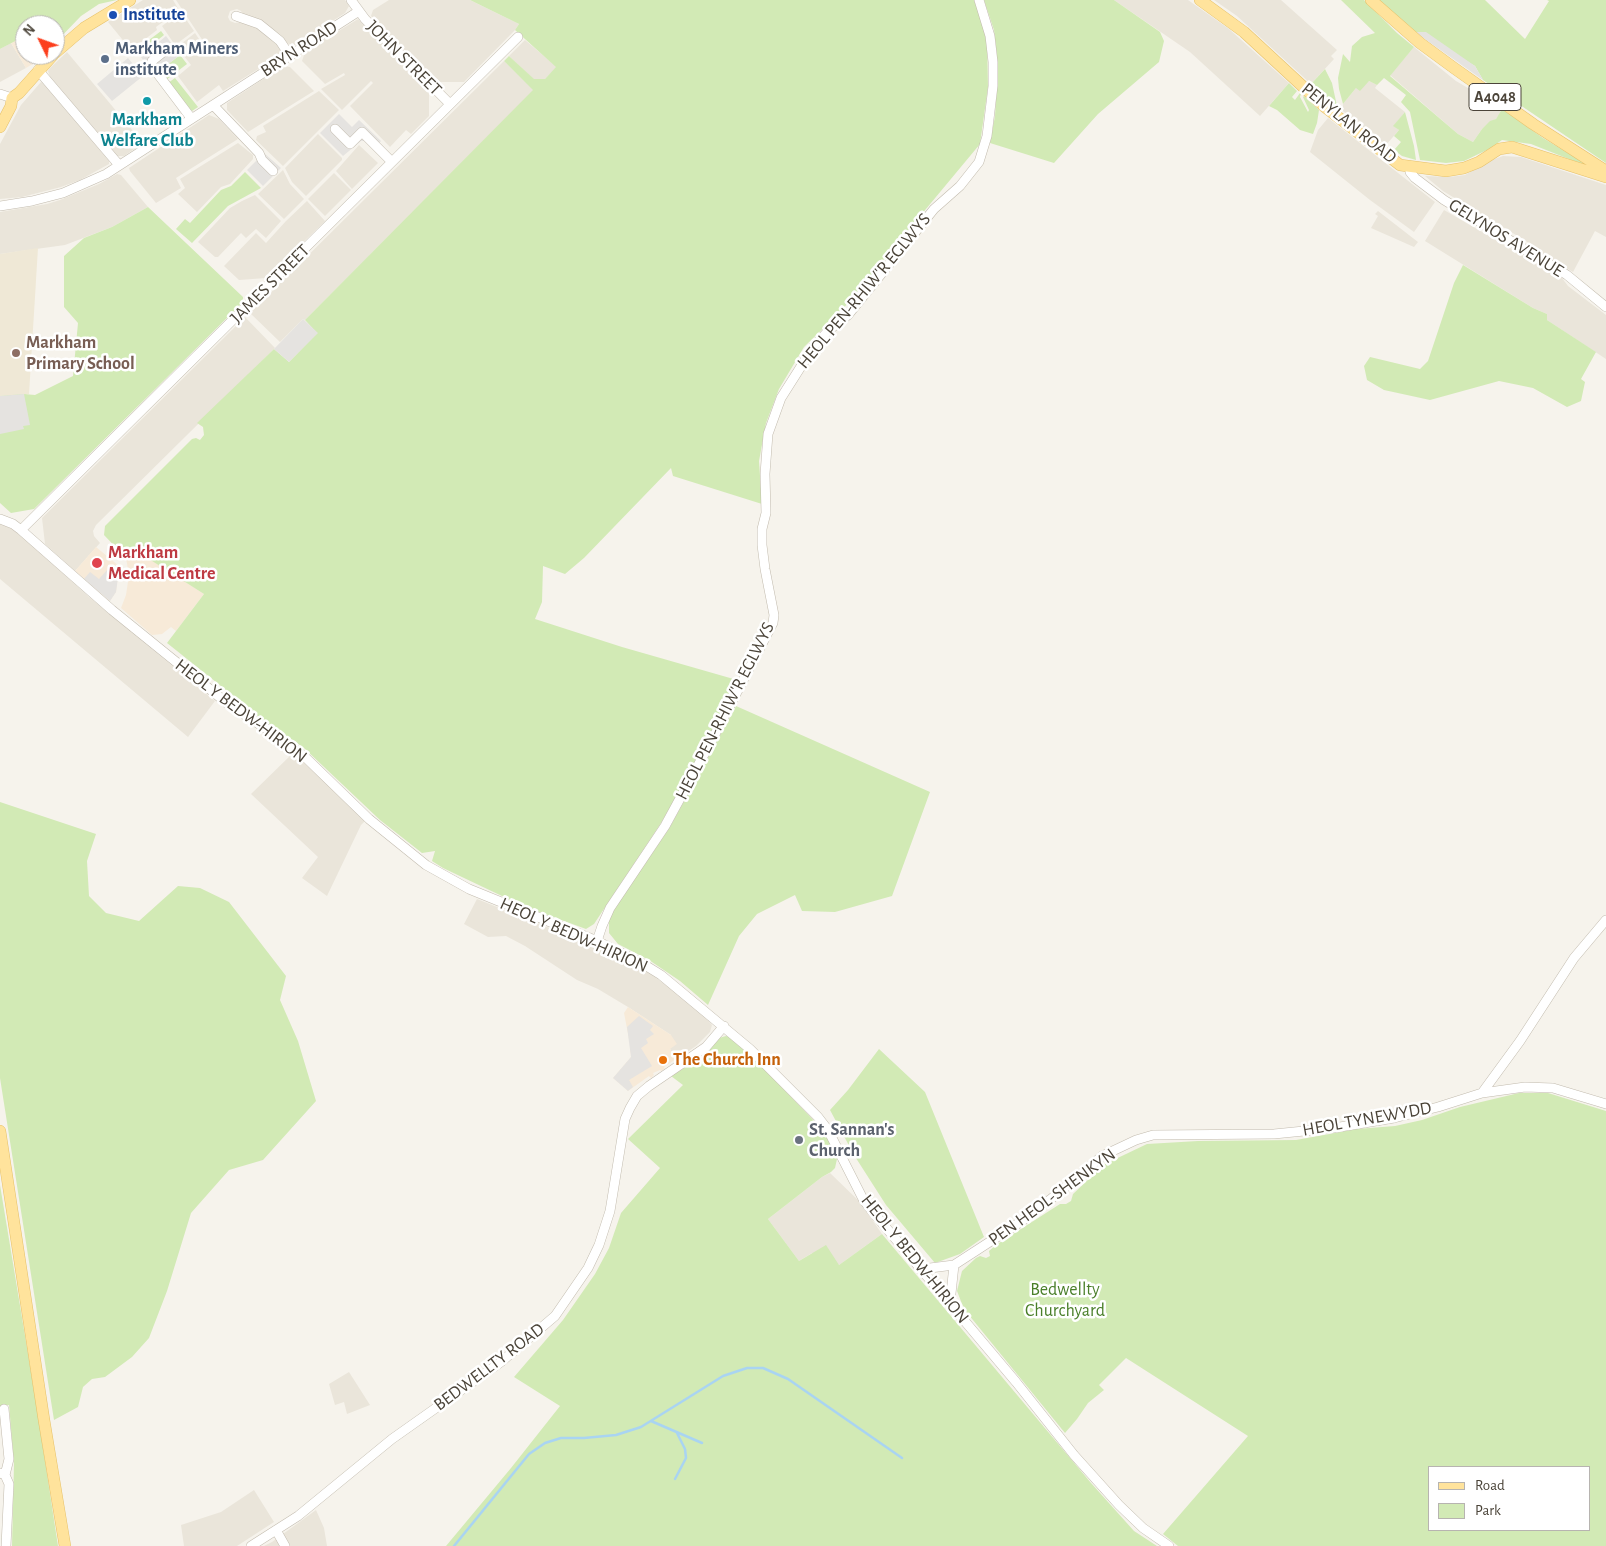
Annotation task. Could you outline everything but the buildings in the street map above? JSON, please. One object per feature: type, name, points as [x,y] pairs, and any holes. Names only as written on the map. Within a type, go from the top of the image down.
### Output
[{"type":"main road","points":[[65,44],[84,28],[130,0]]},
{"type":"main road","name":"PENYLAN ROAD","points":[[1200,0],[1244,32],[1325,106],[1400,165],[1446,171],[1464,168],[1479,162],[1499,149],[1512,147],[1606,177]]},
{"type":"main road","name":"A4048","points":[[1372,0],[1420,43],[1454,68],[1533,124],[1606,172]]},
{"type":"main road","points":[[0,127],[11,106],[12,98],[19,93],[43,65]]},
{"type":"main road","points":[[0,1131],[65,1546]]},
{"type":"street","name":"JOHN STREET","points":[[351,0],[359,11],[450,104]]},
{"type":"street","name":"HEOL PEN-RHIW'R EGLWYS","points":[[598,941],[610,908],[664,826],[773,623],[774,615],[765,569],[762,529],[766,513],[768,434],[781,398],[814,346],[829,330],[848,315],[934,209],[960,186],[979,162],[988,136],[994,62],[990,36],[979,0]]},
{"type":"street","name":"BRYN ROAD","points":[[0,206],[32,201],[63,193],[119,166],[359,11]]},
{"type":"street","points":[[236,16],[259,24],[280,41],[290,56]]},
{"type":"street","name":"JAMES STREET","points":[[21,530],[518,37]]},
{"type":"street","points":[[168,49],[152,60],[151,65],[191,118]]},
{"type":"street","points":[[38,70],[119,166]]},
{"type":"street","points":[[0,94],[12,98]]},
{"type":"street","points":[[213,105],[273,170]]},
{"type":"street","points":[[335,129],[350,144],[362,132],[392,162]]},
{"type":"street","name":"GELYNOS AVENUE","points":[[1410,167],[1410,172],[1414,178],[1438,196],[1567,275],[1606,307]]},
{"type":"street","name":"HEOL Y BEDW-HIRION","points":[[0,519],[13,524],[21,530],[90,593],[228,704],[305,757],[369,819],[426,865],[469,889],[598,941],[640,962],[661,974],[724,1026],[818,1117],[828,1130],[863,1198],[1074,1455],[1119,1505],[1143,1528],[1168,1546]]},
{"type":"street","points":[[1482,1093],[1520,1041],[1574,958],[1606,920]]},
{"type":"street","name":"BEDWELLTY ROAD","points":[[251,1546],[311,1505],[392,1439],[501,1362],[555,1316],[588,1268],[599,1245],[610,1211],[625,1119],[630,1108],[637,1096],[706,1047],[724,1026]]},
{"type":"street","name":"HEOL TYNEWYDD","points":[[1153,1135],[1274,1134],[1334,1128],[1394,1118],[1482,1093],[1524,1087],[1553,1088],[1606,1104]]},
{"type":"street","name":"PEN HEOL-SHENKYN","points":[[922,1269],[954,1265],[1035,1212],[1102,1156],[1136,1140],[1153,1135]]},
{"type":"street","points":[[950,1304],[954,1265]]},
{"type":"street","points":[[4,1409],[8,1459],[2,1474],[9,1484],[6,1546]]},
{"type":"street","points":[[276,1530],[285,1546]]},
{"type":"shaded area","points":[[143,0],[173,0],[179,10],[156,27],[157,30],[131,50],[108,22]]},
{"type":"shaded area","points":[[176,0],[345,0],[349,6],[345,13],[292,46],[241,11],[237,9],[230,11],[228,17],[230,21],[246,23],[259,29],[278,45],[281,51],[276,58],[223,91],[219,85],[197,102],[178,76],[191,65],[177,47],[195,33],[203,45],[205,44]]},
{"type":"shaded area","points":[[389,0],[470,0],[519,24],[464,82],[436,82],[371,16],[373,10]]},
{"type":"shaded area","points":[[1114,0],[1188,0],[1229,29],[1289,83],[1260,116],[1190,52]]},
{"type":"shaded area","points":[[1214,0],[1281,0],[1337,50],[1331,56],[1334,59],[1311,84],[1237,16]]},
{"type":"shaded area","points":[[181,12],[194,31],[175,45],[162,26]]},
{"type":"shaded area","points":[[358,19],[429,91],[429,116],[411,134],[406,130],[390,147],[350,106],[373,83],[371,81],[342,110],[321,89],[345,75],[344,73],[325,84],[302,61],[305,52]]},
{"type":"shaded area","points":[[1415,32],[1426,32],[1475,66],[1483,80]]},
{"type":"shaded area","points":[[166,36],[180,55],[154,75],[141,57]]},
{"type":"shaded area","points":[[525,40],[557,67],[545,79],[533,79],[509,56]]},
{"type":"shaded area","points":[[15,41],[15,50],[11,43]]},
{"type":"shaded area","points":[[11,43],[15,50],[15,65],[24,65],[26,68],[0,82],[0,49]]},
{"type":"shaded area","points":[[1414,47],[1456,81],[1495,104],[1494,107],[1501,112],[1496,119],[1482,129],[1473,142],[1458,134],[1390,75]]},
{"type":"shaded area","points":[[67,52],[143,143],[124,156],[117,156],[50,77],[48,71],[53,65],[65,65],[65,54]]},
{"type":"shaded area","points":[[128,58],[143,76],[112,101],[97,84]]},
{"type":"shaded area","points":[[504,61],[534,90],[305,320],[303,319],[280,342],[250,313]]},
{"type":"shaded area","points":[[283,66],[290,67],[314,91],[248,132],[227,110],[227,103]]},
{"type":"shaded area","points":[[1369,81],[1377,85],[1375,88],[1405,112],[1394,126],[1399,130],[1386,145],[1343,111],[1343,104],[1356,88]]},
{"type":"shaded area","points":[[41,82],[44,83],[109,161],[109,164],[80,180],[61,187],[22,197],[0,199],[0,144],[21,105]]},
{"type":"shaded area","points":[[319,91],[339,110],[283,166],[256,140],[257,136],[266,132],[263,126]]},
{"type":"shaded area","points":[[339,114],[352,127],[359,120],[381,141],[374,149],[365,141],[361,141],[343,156],[320,133]]},
{"type":"shaded area","points":[[209,115],[219,119],[238,139],[176,178],[181,188],[156,203],[129,168]]},
{"type":"shaded area","points":[[1328,118],[1435,202],[1414,232],[1310,152],[1318,130]]},
{"type":"shaded area","points":[[318,134],[342,160],[306,196],[292,182],[285,168]]},
{"type":"shaded area","points":[[238,143],[253,155],[253,159],[230,184],[221,187],[197,212],[178,194],[185,188],[180,179]]},
{"type":"shaded area","points":[[359,145],[378,163],[352,189],[336,171]]},
{"type":"shaded area","points":[[264,153],[281,168],[263,186],[247,170]]},
{"type":"shaded area","points":[[1503,156],[1521,157],[1606,185],[1606,237],[1595,231],[1573,272],[1443,191],[1425,176],[1450,177],[1465,175],[1489,161]]},
{"type":"shaded area","points":[[283,170],[290,184],[304,199],[284,219],[258,194]]},
{"type":"shaded area","points":[[334,173],[351,190],[325,216],[308,199]]},
{"type":"shaded area","points":[[117,174],[121,175],[148,207],[112,227],[65,245],[0,254],[0,212],[60,200],[99,184]]},
{"type":"shaded area","points":[[255,195],[281,221],[266,238],[256,229],[246,238],[241,233],[218,257],[215,257],[198,242],[230,208]]},
{"type":"shaded area","points":[[307,201],[325,221],[266,278],[239,280],[224,266],[256,233],[266,243]]},
{"type":"shaded area","points":[[1444,210],[1562,278],[1568,286],[1606,315],[1606,359],[1547,320],[1547,314],[1533,308],[1425,241]]},
{"type":"shaded area","points":[[1378,211],[1418,242],[1414,247],[1371,228],[1378,216],[1375,214]]},
{"type":"shaded area","name":"Markham Primary School","points":[[38,248],[29,394],[0,396],[0,254]]},
{"type":"shaded area","points":[[245,317],[275,348],[96,525],[93,531],[94,536],[100,543],[75,571],[45,544],[42,518]]},
{"type":"shaded area","points":[[303,319],[318,333],[289,362],[274,349]]},
{"type":"shaded area","points":[[24,394],[30,425],[23,426],[24,429],[0,434],[0,396]]},
{"type":"shaded area","points":[[0,523],[23,537],[89,597],[215,701],[188,737],[0,579]]},
{"type":"shaded area","points":[[96,547],[119,566],[116,592],[110,601],[75,571]]},
{"type":"shaded area","points":[[138,551],[204,594],[176,631],[171,627],[162,634],[152,635],[121,608],[126,595],[129,575],[126,558]]},
{"type":"shaded area","points":[[108,569],[118,578],[116,592],[110,601],[84,579],[90,572],[99,579]]},
{"type":"shaded area","points":[[293,753],[366,820],[361,825],[327,896],[302,878],[318,857],[251,794]]},
{"type":"shaded area","points":[[477,899],[622,957],[652,975],[696,1007],[712,1025],[710,1032],[696,1046],[683,1055],[682,1053],[675,1057],[670,1049],[671,1035],[628,1007],[598,989],[577,980],[525,946],[506,936],[488,937],[464,924]]},
{"type":"shaded area","points":[[628,1007],[671,1035],[677,1044],[670,1049],[676,1059],[664,1067],[665,1069],[653,1073],[654,1075],[651,1078],[649,1076],[628,1091],[613,1078],[631,1057],[624,1013]]},
{"type":"shaded area","points":[[639,1016],[653,1026],[650,1030],[654,1034],[646,1039],[648,1043],[641,1048],[652,1066],[629,1080],[633,1087],[628,1091],[613,1078],[631,1057],[627,1027]]},
{"type":"shaded area","points":[[830,1173],[860,1202],[882,1234],[839,1265],[812,1253],[799,1261],[768,1219],[822,1177]]},
{"type":"shaded area","points":[[349,1372],[370,1405],[347,1414],[344,1402],[335,1405],[329,1384]]},
{"type":"shaded area","points":[[254,1490],[274,1522],[237,1546],[184,1546],[181,1525],[221,1512]]},
{"type":"shaded area","points":[[316,1510],[324,1528],[327,1546],[264,1546],[272,1542]]},
{"type":"green space","points":[[0,0],[117,0],[99,4],[81,16],[65,33],[65,15],[15,15],[15,41],[0,49]]},
{"type":"green space","points":[[470,0],[974,0],[987,36],[988,87],[980,144],[842,310],[804,347],[779,389],[766,423],[759,461],[762,504],[673,476],[671,468],[584,558],[565,574],[543,566],[542,602],[535,619],[622,647],[737,680],[701,753],[661,823],[594,924],[586,929],[523,906],[443,868],[432,861],[435,851],[422,853],[380,820],[304,748],[235,700],[236,698],[167,643],[204,594],[138,552],[126,558],[104,535],[105,526],[192,439],[200,440],[204,435],[203,427],[197,423],[274,349],[289,362],[317,333],[305,320],[533,90],[504,61],[509,56],[534,79],[545,79],[556,67],[515,30],[519,24]]},
{"type":"green space","points":[[984,0],[1114,0],[1160,32],[1164,41],[1159,62],[1098,114],[1054,163],[990,143],[995,116],[998,67],[994,30]]},
{"type":"green space","points":[[1341,0],[1364,0],[1414,47],[1390,76],[1458,134],[1473,142],[1490,121],[1496,119],[1502,109],[1543,138],[1594,169],[1531,144],[1502,140],[1489,149],[1464,161],[1446,163],[1420,160],[1410,112],[1401,102],[1406,95],[1384,78],[1377,85],[1369,81],[1360,91],[1356,88],[1343,104],[1338,78],[1343,54],[1350,62],[1352,46],[1362,37],[1375,33]]},
{"type":"green space","points":[[1378,0],[1485,0],[1525,39],[1549,1],[1547,0],[1606,0],[1606,163],[1483,80],[1475,66],[1415,32]]},
{"type":"green space","points":[[161,31],[164,35],[139,55],[133,52]]},
{"type":"green space","points":[[180,55],[187,64],[166,80],[159,71]]},
{"type":"green space","points":[[1325,69],[1332,83],[1337,106],[1311,84]]},
{"type":"green space","points":[[175,78],[198,107],[192,111],[168,83]]},
{"type":"green space","points":[[1289,83],[1297,91],[1292,97],[1295,100],[1300,93],[1300,97],[1308,112],[1304,96],[1319,110],[1313,134],[1300,130],[1277,110],[1269,106]]},
{"type":"green space","points":[[1405,112],[1416,160],[1402,156],[1394,150],[1401,142],[1394,136],[1399,130],[1393,126]]},
{"type":"green space","points":[[245,172],[261,188],[228,206],[192,243],[176,229],[185,219],[190,223],[221,190],[231,186]]},
{"type":"green space","points":[[148,207],[243,297],[243,302],[34,509],[11,513],[0,503],[0,396],[35,395],[73,376],[78,323],[64,307],[64,256],[84,238],[112,227]]},
{"type":"green space","points":[[1463,265],[1533,308],[1547,314],[1547,320],[1596,352],[1581,379],[1585,382],[1581,401],[1567,407],[1533,388],[1499,381],[1430,400],[1384,390],[1367,380],[1364,366],[1370,357],[1420,369],[1428,361],[1454,283]]},
{"type":"green space","points":[[736,706],[930,792],[892,896],[835,912],[802,911],[795,895],[757,914],[739,936],[708,1005],[680,981],[649,960],[618,944],[609,933],[609,920],[613,911],[670,827]]},
{"type":"green space","points":[[0,802],[96,834],[87,861],[89,896],[106,913],[139,921],[178,886],[200,888],[229,902],[286,976],[280,1000],[298,1041],[316,1101],[263,1160],[229,1170],[191,1213],[167,1291],[149,1338],[132,1357],[105,1377],[92,1379],[83,1387],[78,1407],[54,1420],[0,1078]]},
{"type":"green space","points":[[726,1036],[732,1038],[750,1054],[820,1127],[833,1146],[837,1159],[835,1168],[768,1219],[799,1261],[826,1245],[839,1265],[882,1234],[1091,1483],[1134,1531],[1157,1546],[446,1546],[560,1406],[514,1377],[563,1320],[595,1274],[609,1248],[621,1213],[660,1168],[628,1139],[683,1085],[671,1076],[691,1064],[719,1038]]},
{"type":"green space","points":[[879,1049],[925,1092],[984,1237],[960,1254],[935,1263],[886,1205],[854,1155],[830,1110],[848,1090]]},
{"type":"green space","name":"Bedwellty Churchyard","points":[[1519,1093],[1548,1093],[1606,1111],[1606,1546],[1178,1546],[1163,1534],[1248,1436],[1126,1358],[1099,1385],[1104,1390],[1088,1403],[1065,1433],[964,1309],[957,1291],[962,1271],[976,1258],[990,1256],[989,1251],[996,1245],[1060,1204],[1066,1204],[1071,1201],[1073,1194],[1105,1164],[1147,1144],[1198,1141],[1296,1140],[1357,1129],[1395,1126],[1422,1120],[1460,1107]]},
{"type":"green space","points":[[0,1185],[58,1546],[12,1546],[14,1464],[9,1405],[0,1406]]},
{"type":"waterway","points":[[454,1546],[529,1454],[545,1443],[561,1438],[616,1435],[641,1427],[723,1376],[747,1368],[763,1368],[788,1379],[902,1458]]},
{"type":"waterway","points":[[651,1421],[702,1443]]},
{"type":"waterway","points":[[675,1479],[686,1458],[685,1449],[677,1433]]},
{"type":"place","name":"Institute","points":[[113,15]]},
{"type":"place","name":"Markham Miners institute","points":[[105,59]]},
{"type":"place","name":"Markham Welfare Club","points":[[147,101]]},
{"type":"place","name":"Markham Primary School","points":[[16,353]]},
{"type":"place","name":"Markham Medical Centre","points":[[97,563]]},
{"type":"place","name":"The Church Inn","points":[[663,1060]]},
{"type":"place","name":"St. Sannan's Church","points":[[799,1140]]}]
